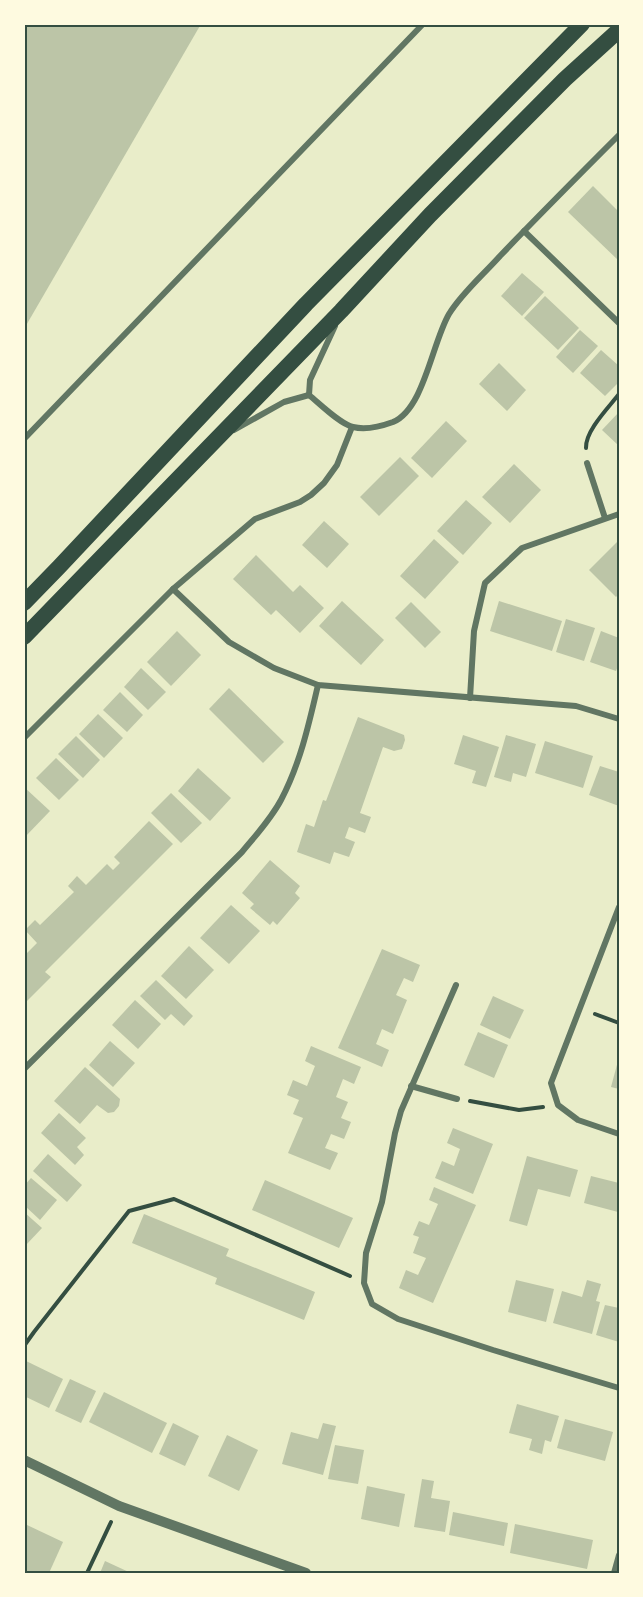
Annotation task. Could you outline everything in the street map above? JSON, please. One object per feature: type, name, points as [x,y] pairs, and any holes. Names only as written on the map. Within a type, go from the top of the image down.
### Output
[{"type":"highway","points":[[24,603],[306,304],[582,24]]},
{"type":"highway","points":[[24,638],[341,311],[430,215],[565,79],[619,30]]},
{"type":"street","points":[[24,439],[423,24]]},
{"type":"street","points":[[309,395],[335,417],[352,427],[375,427],[395,421],[407,412],[418,395],[449,315],[462,297],[619,135]]},
{"type":"street","points":[[524,231],[619,324]]},
{"type":"street","points":[[309,395],[310,380],[341,311]]},
{"type":"street","points":[[218,439],[284,402],[309,395]]},
{"type":"street","points":[[24,738],[173,589],[255,519],[300,502],[324,483],[337,465],[352,427]]},
{"type":"street","points":[[587,463],[605,518]]},
{"type":"street","points":[[470,698],[474,631],[485,583],[522,548],[619,514]]},
{"type":"street","points":[[173,589],[229,642],[274,668],[318,685],[576,706],[619,718]]},
{"type":"street","points":[[24,1069],[242,852],[266,823],[281,800],[297,764],[318,685]]},
{"type":"street","points":[[619,907],[551,1083],[558,1105],[578,1120],[619,1134]]},
{"type":"street","points":[[456,985],[411,1086],[395,1132],[382,1202],[366,1253],[364,1282],[372,1304],[398,1319],[619,1388]]},
{"type":"street","points":[[411,1086],[457,1099]]},
{"type":"street","points":[[24,1460],[119,1506],[306,1573]]},
{"type":"street","points":[[614,1573],[619,1555]]},
{"type":"path","points":[[587,463],[586,441],[619,394]]},
{"type":"path","points":[[580,1008],[619,1023]]},
{"type":"path","points":[[457,1099],[519,1110],[558,1105]]},
{"type":"path","points":[[24,1346],[129,1211],[174,1199],[364,1282]]},
{"type":"path","points":[[87,1573],[104,1536]]},
{"type":"building","points":[[24,24],[201,24],[24,329]]},
{"type":"building","points":[[593,186],[619,212],[619,261],[568,212]]},
{"type":"building","points":[[522,273],[544,292],[522,316],[501,296]]},
{"type":"building","points":[[545,296],[579,328],[558,350],[524,318]]},
{"type":"building","points":[[580,330],[598,346],[573,373],[556,357]]},
{"type":"building","points":[[601,350],[619,366],[619,382],[605,396],[580,373]]},
{"type":"building","points":[[499,363],[526,390],[507,411],[479,384]]},
{"type":"building","points":[[619,412],[619,446],[602,430]]},
{"type":"building","points":[[446,421],[467,441],[432,478],[411,458]]},
{"type":"building","points":[[400,457],[419,476],[379,516],[360,497]]},
{"type":"building","points":[[514,464],[541,490],[510,523],[482,497]]},
{"type":"building","points":[[466,500],[492,523],[463,555],[437,531]]},
{"type":"building","points":[[324,521],[349,544],[327,568],[302,545]]},
{"type":"building","points":[[434,539],[459,562],[425,599],[400,576]]},
{"type":"building","points":[[619,540],[619,594],[616,597],[589,570]]},
{"type":"building","points":[[256,555],[293,592],[300,585],[324,608],[300,633],[276,610],[271,615],[233,579]]},
{"type":"building","points":[[342,601],[384,640],[361,665],[319,626]]},
{"type":"building","points":[[499,601],[562,621],[552,651],[490,631]]},
{"type":"building","points":[[411,602],[441,632],[425,648],[395,618]]},
{"type":"building","points":[[566,619],[595,628],[584,661],[556,652]]},
{"type":"building","points":[[177,631],[201,655],[171,686],[147,662]]},
{"type":"building","points":[[601,631],[619,638],[619,663],[616,671],[590,662]]},
{"type":"building","points":[[141,668],[166,692],[148,710],[124,687]]},
{"type":"building","points":[[229,688],[284,742],[263,763],[209,709]]},
{"type":"building","points":[[120,692],[143,715],[127,732],[103,710]]},
{"type":"building","points":[[98,714],[123,738],[104,758],[79,734]]},
{"type":"building","points":[[358,717],[404,735],[405,740],[402,749],[394,751],[383,747],[360,813],[371,817],[365,833],[349,827],[345,838],[355,842],[349,857],[334,852],[330,864],[297,852],[306,824],[314,827],[323,800],[326,801]]},
{"type":"building","points":[[463,735],[499,747],[486,787],[472,783],[476,771],[454,764]]},
{"type":"building","points":[[506,735],[536,744],[526,777],[513,773],[511,782],[494,777]]},
{"type":"building","points":[[76,736],[100,760],[83,778],[58,754]]},
{"type":"building","points":[[545,741],[593,756],[583,788],[535,773]]},
{"type":"building","points":[[56,758],[79,780],[59,800],[36,778]]},
{"type":"building","points":[[600,766],[619,772],[619,806],[589,795]]},
{"type":"building","points":[[198,768],[231,798],[210,821],[178,791]]},
{"type":"building","points":[[24,787],[50,811],[24,838]]},
{"type":"building","points":[[171,793],[202,823],[181,843],[151,813]]},
{"type":"building","points":[[149,821],[173,844],[45,972],[51,977],[24,1004],[24,956],[37,943],[25,930],[35,920],[40,925],[74,892],[68,886],[77,876],[86,885],[107,864],[113,870],[120,863],[114,857]]},
{"type":"building","points":[[270,860],[300,886],[295,893],[300,898],[277,925],[273,921],[270,925],[250,908],[254,904],[242,893]]},
{"type":"building","points":[[231,905],[260,931],[229,964],[200,938]]},
{"type":"building","points":[[189,946],[214,970],[186,999],[161,976]]},
{"type":"building","points":[[382,949],[420,965],[413,982],[404,978],[396,995],[407,1000],[393,1034],[382,1029],[376,1044],[389,1050],[382,1067],[338,1048]]},
{"type":"building","points":[[156,980],[193,1016],[184,1026],[171,1014],[165,1020],[140,996]]},
{"type":"building","points":[[493,996],[524,1010],[510,1039],[480,1025]]},
{"type":"building","points":[[135,1000],[161,1024],[138,1049],[112,1025]]},
{"type":"building","points":[[478,1032],[508,1045],[494,1078],[464,1065]]},
{"type":"building","points":[[110,1041],[135,1063],[113,1087],[89,1065]]},
{"type":"building","points":[[311,1046],[361,1067],[354,1084],[343,1079],[336,1097],[348,1102],[341,1118],[351,1122],[344,1139],[331,1134],[325,1148],[338,1153],[330,1170],[288,1153],[303,1118],[293,1114],[299,1100],[287,1095],[293,1080],[307,1086],[315,1066],[305,1061]]},
{"type":"building","points":[[619,1061],[619,1089],[611,1087]]},
{"type":"building","points":[[85,1067],[120,1099],[119,1106],[114,1112],[108,1113],[97,1105],[80,1124],[54,1101]]},
{"type":"building","points":[[59,1113],[86,1138],[77,1147],[84,1155],[75,1165],[41,1133]]},
{"type":"building","points":[[453,1128],[493,1144],[473,1194],[435,1178],[442,1161],[454,1166],[460,1149],[447,1143]]},
{"type":"building","points":[[48,1154],[82,1185],[67,1202],[33,1171]]},
{"type":"building","points":[[527,1156],[578,1170],[570,1197],[538,1189],[527,1226],[509,1221]]},
{"type":"building","points":[[591,1176],[619,1183],[618,1212],[584,1203]]},
{"type":"building","points":[[31,1178],[57,1200],[40,1220],[24,1205],[24,1186]]},
{"type":"building","points":[[265,1180],[353,1218],[339,1248],[252,1210]]},
{"type":"building","points":[[434,1187],[476,1205],[433,1303],[399,1288],[406,1270],[418,1275],[426,1258],[413,1253],[419,1237],[413,1235],[419,1221],[429,1225],[438,1204],[429,1200]]},
{"type":"building","points":[[24,1212],[42,1228],[26,1245],[24,1244]]},
{"type":"building","points":[[144,1214],[229,1249],[226,1256],[315,1292],[304,1320],[215,1284],[217,1278],[132,1243]]},
{"type":"building","points":[[516,1280],[554,1289],[546,1322],[508,1312]]},
{"type":"building","points":[[587,1280],[601,1284],[596,1301],[600,1302],[592,1334],[553,1323],[562,1291],[582,1297]]},
{"type":"building","points":[[605,1305],[619,1308],[619,1342],[596,1335]]},
{"type":"building","points":[[24,1360],[63,1379],[49,1408],[24,1396]]},
{"type":"building","points":[[70,1379],[96,1391],[81,1423],[55,1411]]},
{"type":"building","points":[[104,1392],[167,1423],[152,1453],[89,1422]]},
{"type":"building","points":[[517,1404],[559,1416],[551,1442],[545,1440],[542,1454],[529,1450],[532,1439],[509,1433]]},
{"type":"building","points":[[565,1419],[613,1432],[605,1461],[557,1448]]},
{"type":"building","points":[[173,1423],[199,1436],[185,1466],[159,1454]]},
{"type":"building","points":[[323,1423],[336,1426],[323,1475],[282,1464],[291,1432],[318,1439]]},
{"type":"building","points":[[227,1435],[258,1450],[239,1491],[208,1476]]},
{"type":"building","points":[[335,1445],[364,1450],[358,1484],[328,1479]]},
{"type":"building","points":[[422,1479],[434,1481],[431,1498],[450,1501],[445,1532],[414,1527]]},
{"type":"building","points":[[367,1486],[405,1494],[399,1527],[361,1519]]},
{"type":"building","points":[[453,1512],[508,1523],[504,1546],[449,1535]]},
{"type":"building","points":[[515,1524],[593,1540],[587,1569],[510,1553]]},
{"type":"building","points":[[27,1525],[63,1542],[49,1573],[24,1573],[24,1532]]},
{"type":"building","points":[[105,1561],[131,1573],[100,1573]]}]
